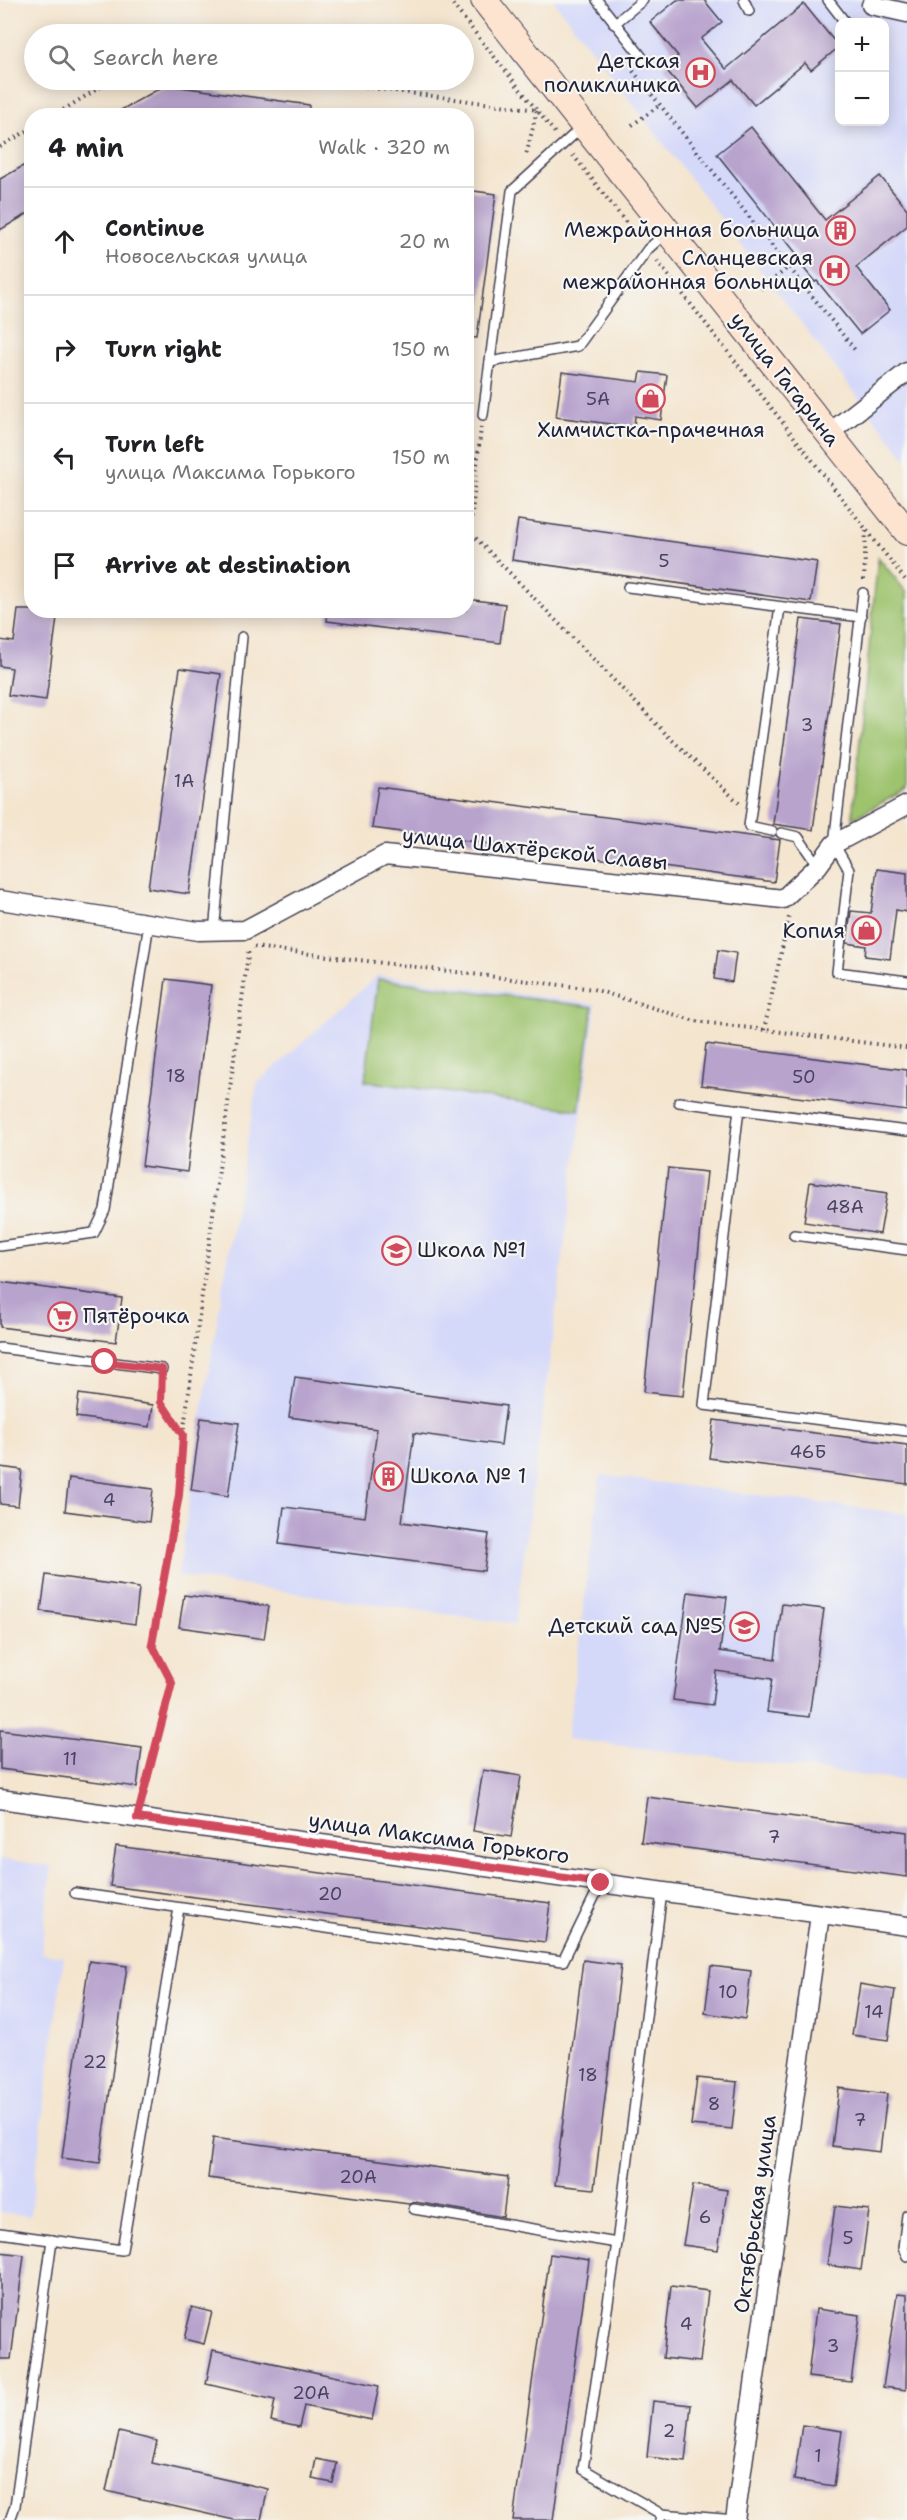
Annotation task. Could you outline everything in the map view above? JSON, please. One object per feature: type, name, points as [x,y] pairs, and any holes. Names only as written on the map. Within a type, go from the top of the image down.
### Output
[{"type":"main road","name":"улица Гагарина","points":[[484,0],[585,124],[907,532]]},
{"type":"street","points":[[871,5],[907,13]]},
{"type":"street","points":[[828,434],[907,372]]},
{"type":"street","points":[[783,900],[818,866],[834,844],[907,805]]},
{"type":"street","name":"улица Шахтёрской Славы","points":[[0,900],[214,933],[245,930],[385,855],[783,900]]},
{"type":"street","name":"улица Максима Горького","points":[[0,1799],[907,1926]]},
{"type":"street","name":"Октябрьская улица","points":[[736,2520],[820,1915]]},
{"type":"lane","points":[[597,0],[645,61]]},
{"type":"lane","points":[[614,24],[643,0]]},
{"type":"lane","points":[[744,0],[749,11]]},
{"type":"lane","points":[[828,0],[842,18]]},
{"type":"lane","points":[[483,414],[512,191],[585,124]]},
{"type":"lane","points":[[490,362],[578,346],[648,249],[669,230]]},
{"type":"lane","points":[[628,587],[861,617]]},
{"type":"lane","points":[[863,593],[834,844],[849,870],[837,972],[907,981]]},
{"type":"lane","points":[[780,607],[749,826],[798,837],[818,866]]},
{"type":"lane","points":[[214,933],[242,637]]},
{"type":"lane","points":[[0,1246],[94,1233],[105,1210],[149,923]]},
{"type":"lane","points":[[679,1102],[907,1131]]},
{"type":"lane","points":[[739,1109],[704,1405],[907,1431]]},
{"type":"lane","points":[[794,1235],[907,1250]]},
{"type":"lane","points":[[0,1348],[162,1369]]},
{"type":"lane","points":[[75,1893],[563,1961],[601,1883]]},
{"type":"lane","points":[[662,1892],[617,2243],[583,2469],[660,2517],[736,2520]]},
{"type":"lane","points":[[0,2233],[122,2250],[179,1908]]},
{"type":"lane","points":[[414,2209],[617,2243]]},
{"type":"lane","points":[[907,2215],[903,2248],[907,2256]]},
{"type":"lane","points":[[10,2520],[15,2506],[52,2240]]},
{"type":"path","points":[[449,0],[468,24]]},
{"type":"path","points":[[474,31],[648,249],[907,582]]},
{"type":"path","points":[[626,64],[855,350]]},
{"type":"path","points":[[66,108],[96,90]]},
{"type":"path","points":[[387,90],[537,110]]},
{"type":"path","points":[[633,125],[660,105]]},
{"type":"path","points":[[512,191],[516,167],[529,154],[537,110]]},
{"type":"path","points":[[0,147],[24,133]]},
{"type":"path","points":[[761,289],[789,267]]},
{"type":"path","points":[[474,496],[483,414]]},
{"type":"path","points":[[863,593],[866,530]]},
{"type":"path","points":[[474,536],[669,737],[751,813]]},
{"type":"path","points":[[764,1030],[790,910],[783,900]]},
{"type":"path","points":[[214,933],[222,943],[592,990],[695,1021],[907,1048]]},
{"type":"path","points":[[137,1818],[172,1683],[152,1644],[179,1495],[183,1435],[250,946]]},
{"type":"path","points":[[162,1369],[161,1402],[183,1435]]},
{"type":"shaded area","name":"Сланцевская межрайонная больница","points":[[553,0],[907,0],[907,460],[874,418]]},
{"type":"shaded area","name":"Школа №1","points":[[378,975],[596,1004],[515,1624],[178,1576],[201,1418],[257,1083]]},
{"type":"shaded area","name":"Детский сад №5","points":[[600,1475],[907,1514],[907,1781],[567,1739]]},
{"type":"shaded area","points":[[0,1859],[52,1866],[41,1953],[64,1956],[30,2216],[0,2212]]},
{"type":"green space","points":[[878,557],[907,593],[907,789],[852,819]]},
{"type":"green space","points":[[378,979],[593,1007],[579,1110],[365,1081]]},
{"type":"building","points":[[677,0],[704,0],[722,22],[701,39],[726,69],[804,4],[835,42],[835,50],[811,70],[805,63],[754,105],[733,80],[698,108],[664,67],[678,56],[650,22]]},
{"type":"building","points":[[157,90],[202,90],[309,105],[309,108],[124,108]]},
{"type":"building","name":"Межрайонная больница","points":[[751,127],[825,220],[880,176],[907,209],[907,226],[856,267],[890,310],[860,334],[797,260],[800,258],[717,154]]},
{"type":"building","points":[[24,166],[24,216],[0,230],[0,179]]},
{"type":"building","points":[[474,191],[496,194],[477,338],[474,338]]},
{"type":"building","points":[[562,372],[639,382],[641,372],[667,375],[661,420],[635,416],[634,427],[556,417]]},
{"type":"building","points":[[518,520],[817,562],[811,602],[512,560]]},
{"type":"building","points":[[474,600],[505,604],[500,643],[327,621],[327,618],[474,618]]},
{"type":"building","points":[[18,610],[24,610],[24,618],[57,618],[46,700],[8,695],[12,668],[0,666],[0,640],[14,642]]},
{"type":"building","points":[[801,619],[841,624],[813,830],[773,824]]},
{"type":"building","points":[[180,668],[221,674],[189,894],[148,888]]},
{"type":"building","points":[[378,787],[780,840],[774,882],[372,828]]},
{"type":"building","points":[[877,869],[907,873],[907,912],[896,910],[890,959],[865,956],[866,946],[847,943],[851,911],[871,913]]},
{"type":"building","points":[[718,950],[736,953],[732,982],[714,979]]},
{"type":"building","points":[[166,979],[211,985],[187,1172],[142,1166]]},
{"type":"building","points":[[706,1044],[907,1070],[907,1111],[701,1085]]},
{"type":"building","points":[[668,1168],[707,1172],[683,1396],[644,1392]]},
{"type":"building","points":[[810,1182],[887,1193],[880,1234],[804,1222]]},
{"type":"building","points":[[0,1282],[122,1298],[116,1342],[0,1327]]},
{"type":"building","name":"Школа № 1","points":[[295,1377],[506,1406],[501,1445],[414,1433],[402,1522],[489,1534],[484,1571],[279,1544],[284,1507],[365,1517],[377,1429],[289,1417]]},
{"type":"building","points":[[79,1394],[153,1405],[150,1427],[76,1417]]},
{"type":"building","points":[[201,1418],[239,1423],[228,1496],[191,1490]]},
{"type":"building","points":[[714,1420],[907,1445],[907,1484],[709,1458]]},
{"type":"building","points":[[0,1467],[22,1470],[18,1506],[0,1504]]},
{"type":"building","points":[[69,1478],[153,1489],[149,1522],[65,1511]]},
{"type":"building","points":[[46,1575],[139,1588],[135,1624],[41,1611]]},
{"type":"building","points":[[688,1592],[727,1597],[720,1651],[775,1659],[782,1604],[824,1609],[809,1717],[767,1712],[772,1679],[716,1671],[712,1705],[673,1700]]},
{"type":"building","points":[[184,1595],[269,1606],[264,1639],[179,1627]]},
{"type":"building","points":[[0,1730],[142,1748],[137,1787],[0,1769]]},
{"type":"building","points":[[483,1770],[521,1776],[511,1837],[473,1831]]},
{"type":"building","points":[[647,1797],[907,1832],[907,1877],[641,1842]]},
{"type":"building","points":[[116,1846],[550,1903],[545,1942],[110,1886]]},
{"type":"building","points":[[583,1960],[621,1965],[594,2189],[555,2185]]},
{"type":"building","points":[[89,1961],[127,1966],[100,2163],[62,2158]]},
{"type":"building","points":[[711,1966],[751,1971],[745,2019],[705,2013]]},
{"type":"building","points":[[860,1984],[895,1990],[888,2040],[852,2035]]},
{"type":"building","points":[[697,2078],[737,2082],[732,2129],[691,2125]]},
{"type":"building","points":[[839,2088],[887,2094],[880,2152],[832,2146]]},
{"type":"building","points":[[213,2138],[508,2177],[503,2217],[415,2202],[409,2204],[208,2178]]},
{"type":"building","points":[[693,2185],[727,2190],[718,2250],[683,2245]]},
{"type":"building","points":[[835,2206],[869,2210],[861,2270],[827,2265]]},
{"type":"building","points":[[0,2252],[24,2255],[11,2359],[0,2359]]},
{"type":"building","points":[[550,2254],[589,2260],[553,2520],[513,2520]]},
{"type":"building","points":[[671,2286],[708,2291],[700,2362],[663,2358]]},
{"type":"building","points":[[897,2294],[907,2295],[906,2390],[883,2387]]},
{"type":"building","points":[[192,2307],[212,2312],[204,2344],[184,2339]]},
{"type":"building","points":[[816,2309],[860,2315],[851,2382],[808,2377]]},
{"type":"building","points":[[213,2350],[379,2386],[372,2420],[304,2406],[299,2427],[271,2421],[275,2400],[206,2384]]},
{"type":"building","points":[[653,2401],[691,2405],[685,2461],[647,2457]]},
{"type":"building","points":[[802,2425],[842,2431],[834,2486],[794,2480]]},
{"type":"building","points":[[119,2432],[157,2441],[152,2463],[268,2489],[261,2520],[234,2520],[106,2491]]},
{"type":"building","points":[[316,2459],[337,2463],[333,2483],[312,2479]]},
{"type":"place","name":"Детская поликлиника","points":[[701,73]]},
{"type":"place","name":"Межрайонная больница","points":[[840,230]]},
{"type":"place","name":"Сланцевская межрайонная больница","points":[[834,270]]},
{"type":"place","name":"Химчистка-прачечная","points":[[651,399]]},
{"type":"place","name":"Копия","points":[[866,931]]},
{"type":"place","name":"Школа №1","points":[[396,1250]]},
{"type":"place","name":"Пятёрочка","points":[[62,1316]]},
{"type":"place","name":"Школа № 1","points":[[389,1476]]},
{"type":"place","name":"Детский сад №5","points":[[744,1626]]},
{"type":"route","points":[[105,1362],[162,1369],[161,1402],[183,1435],[179,1495],[152,1644],[172,1683],[137,1818],[601,1883]]}]
